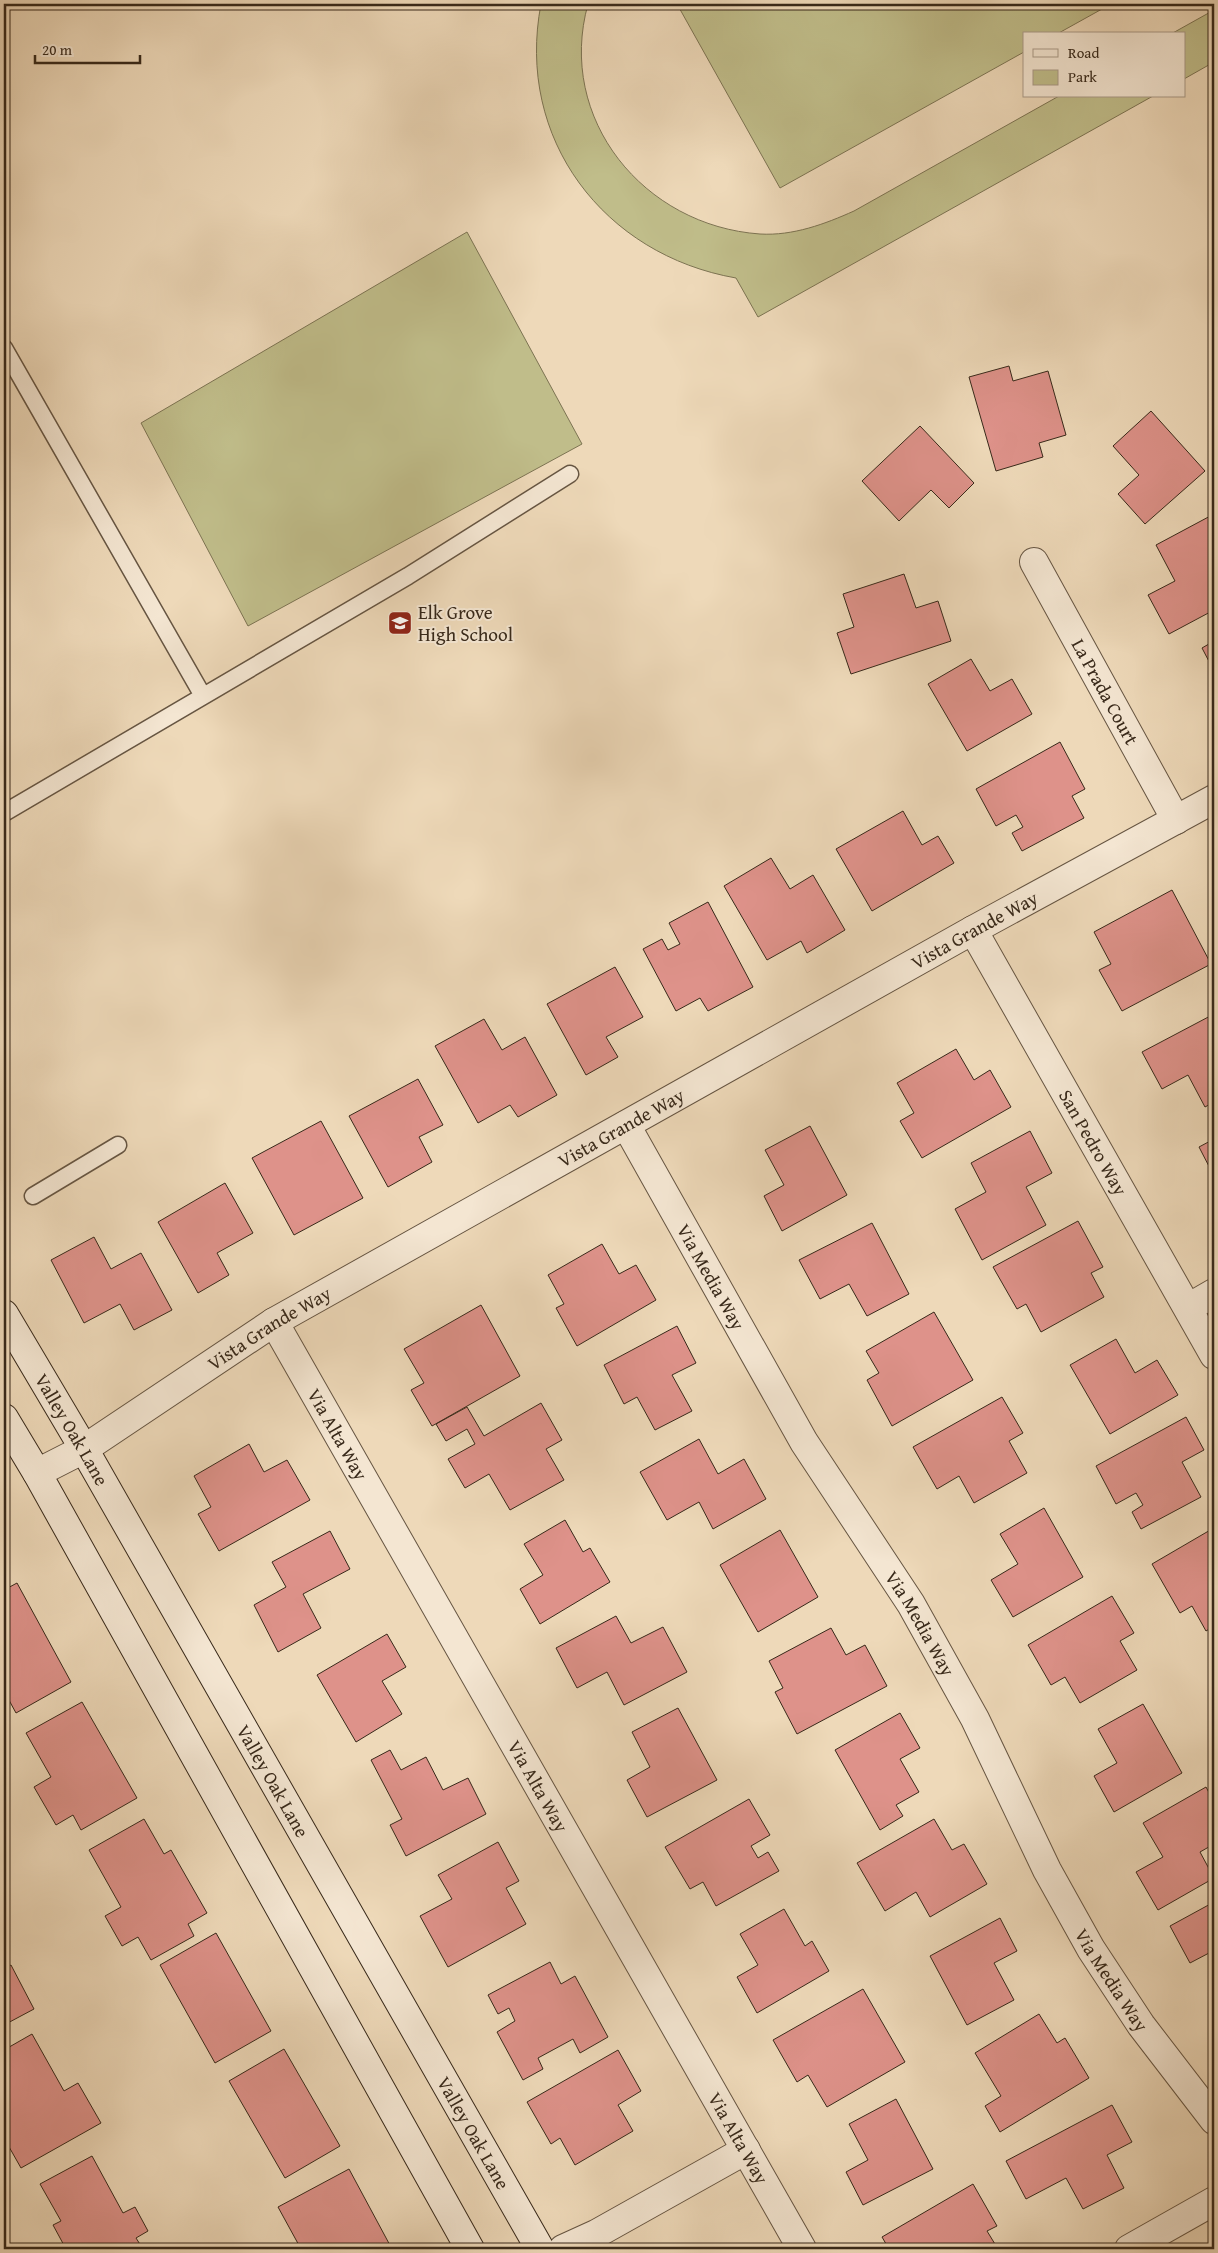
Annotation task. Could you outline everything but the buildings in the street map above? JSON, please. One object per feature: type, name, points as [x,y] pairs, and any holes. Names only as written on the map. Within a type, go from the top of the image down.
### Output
[{"type":"street","name":"La Prada Court","points":[[1034,562],[1176,820]]},
{"type":"street","name":"Vista Grande Way","points":[[37,1473],[84,1448],[274,1322],[973,930],[1214,799]]},
{"type":"street","name":"San Pedro Way","points":[[973,930],[1214,1354]]},
{"type":"street","name":"Via Media Way","points":[[626,1125],[804,1442],[912,1604],[975,1719],[1047,1870],[1092,1949],[1141,2026],[1214,2120]]},
{"type":"street","points":[[1188,1308],[1214,1293]]},
{"type":"street","name":"Valley Oak Lane","points":[[4,1314],[84,1448],[540,2249]]},
{"type":"street","name":"Via Alta Way","points":[[274,1322],[802,2249]]},
{"type":"street","points":[[4,1418],[37,1473],[470,2249]]},
{"type":"street","points":[[563,2249],[596,2234],[746,2150]]},
{"type":"street","points":[[1129,2249],[1214,2201]]},
{"type":"lane","points":[[4,348],[203,696]]},
{"type":"lane","points":[[4,813],[408,576],[570,474]]},
{"type":"lane","points":[[32,1196],[118,1145]]},
{"type":"green space","points":[[541,4],[588,4],[581,47],[585,87],[598,125],[619,159],[646,188],[680,211],[718,227],[760,234],[797,231],[854,211],[1055,98],[1149,98],[758,317],[736,278],[689,265],[646,244],[609,217],[579,183],[556,144],[542,101],[536,54]]},
{"type":"green space","points":[[677,4],[1111,4],[1061,32],[1023,32],[1023,53],[780,188]]},
{"type":"green space","points":[[1214,10],[1214,62],[1186,78],[1186,32],[1175,32]]},
{"type":"green space","points":[[467,232],[582,444],[248,626],[141,423]]},
{"type":"place","name":"Elk Grove High School","points":[[400,623]]}]
